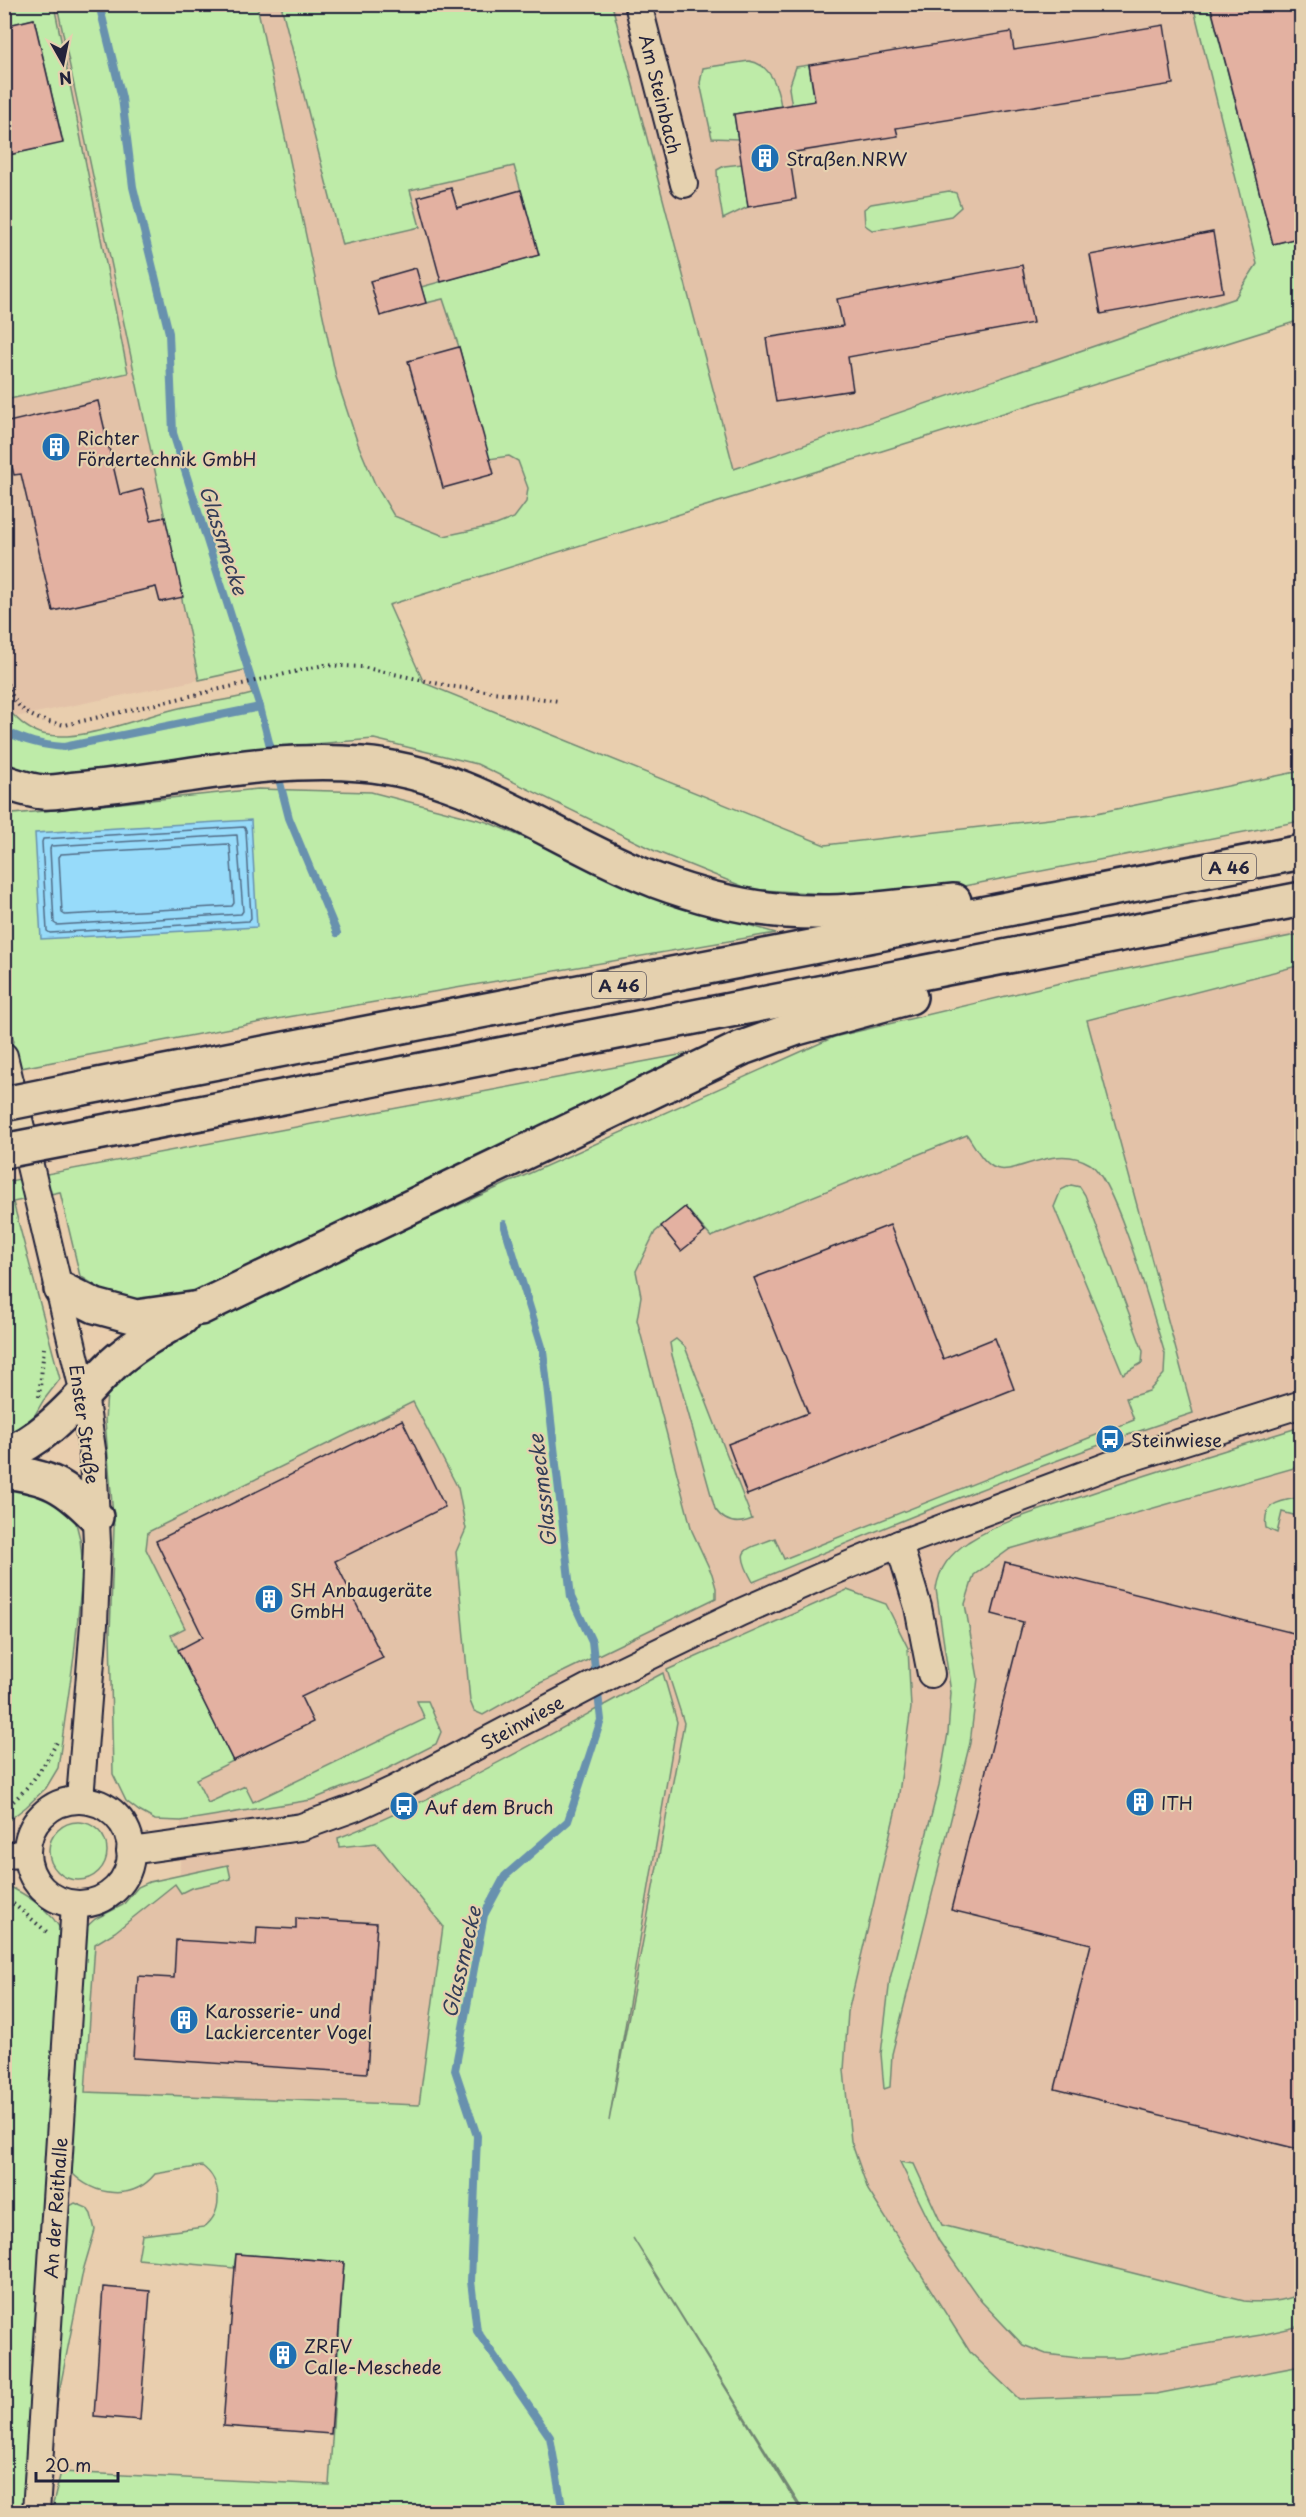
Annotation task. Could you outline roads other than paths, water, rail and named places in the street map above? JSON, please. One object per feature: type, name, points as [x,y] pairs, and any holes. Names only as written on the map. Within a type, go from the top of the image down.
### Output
[{"type":"highway","points":[[4,802],[43,793],[238,767],[296,763],[362,764],[433,777],[514,811],[659,882],[733,903],[766,909],[821,912],[857,910],[1156,881]]},
{"type":"highway","points":[[4,782],[43,793]]},
{"type":"highway","name":"A 46","points":[[4,1104],[1302,852]]},
{"type":"highway","points":[[4,1151],[1302,899]]},
{"type":"highway","points":[[4,1455],[33,1440],[59,1419],[114,1363],[140,1342],[200,1308],[742,1048],[829,1019],[1156,929]]},
{"type":"highway","points":[[61,1289],[95,1306],[136,1317],[200,1308]]},
{"type":"highway","points":[[4,1471],[49,1480],[75,1495],[96,1517]]},
{"type":"street","name":"Am Steinbach","points":[[638,4],[684,184]]},
{"type":"street","name":"Enster Straße","points":[[4,1056],[61,1289],[84,1394],[93,1456],[96,1517],[94,1624],[80,1799]]},
{"type":"street","name":"Steinwiese","points":[[130,1851],[289,1829],[320,1822],[395,1789],[575,1693],[741,1612],[899,1544],[1118,1462],[1302,1404]]},
{"type":"street","points":[[899,1544],[918,1607],[932,1674]]},
{"type":"street","points":[[80,1799],[97,1802],[113,1812],[124,1826],[130,1843],[130,1851],[130,1862],[124,1878],[112,1892],[98,1900],[75,1904],[50,1896],[15,1854],[28,1838],[35,1823],[46,1811],[62,1802],[80,1799]]},
{"type":"street","name":"An der Reithalle","points":[[36,2512],[75,1904]]},
{"type":"water","points":[[251,820],[257,927],[41,939],[35,833]]},
{"type":"waterway","name":"Glassmecke","points":[[99,4],[122,98],[133,187],[169,333],[173,433],[260,707],[273,758]]},
{"type":"waterway","points":[[4,731],[33,742],[64,747],[260,707]]},
{"type":"waterway","name":"Glassmecke","points":[[277,771],[289,818],[337,933]]},
{"type":"waterway","name":"Glassmecke","points":[[504,1224],[543,1350],[571,1597],[592,1642],[601,1720],[568,1821],[505,1876],[484,1915],[455,2070],[477,2136],[471,2281],[477,2331],[550,2437],[563,2512]]},
{"type":"place","name":"Straßen.NRW","points":[[765,158]]},
{"type":"place","name":"Richter Fördertechnik GmbH","points":[[56,447]]},
{"type":"place","name":"Steinwiese","points":[[1110,1439]]},
{"type":"place","name":"SH Anbaugeräte GmbH","points":[[269,1599]]},
{"type":"place","name":"ITH","points":[[1140,1802]]},
{"type":"place","name":"Auf dem Bruch","points":[[404,1806]]},
{"type":"place","name":"Karosserie- und Lackiercenter Vogel","points":[[184,2020]]},
{"type":"place","name":"ZRFV Calle-Meschede","points":[[283,2355]]}]
